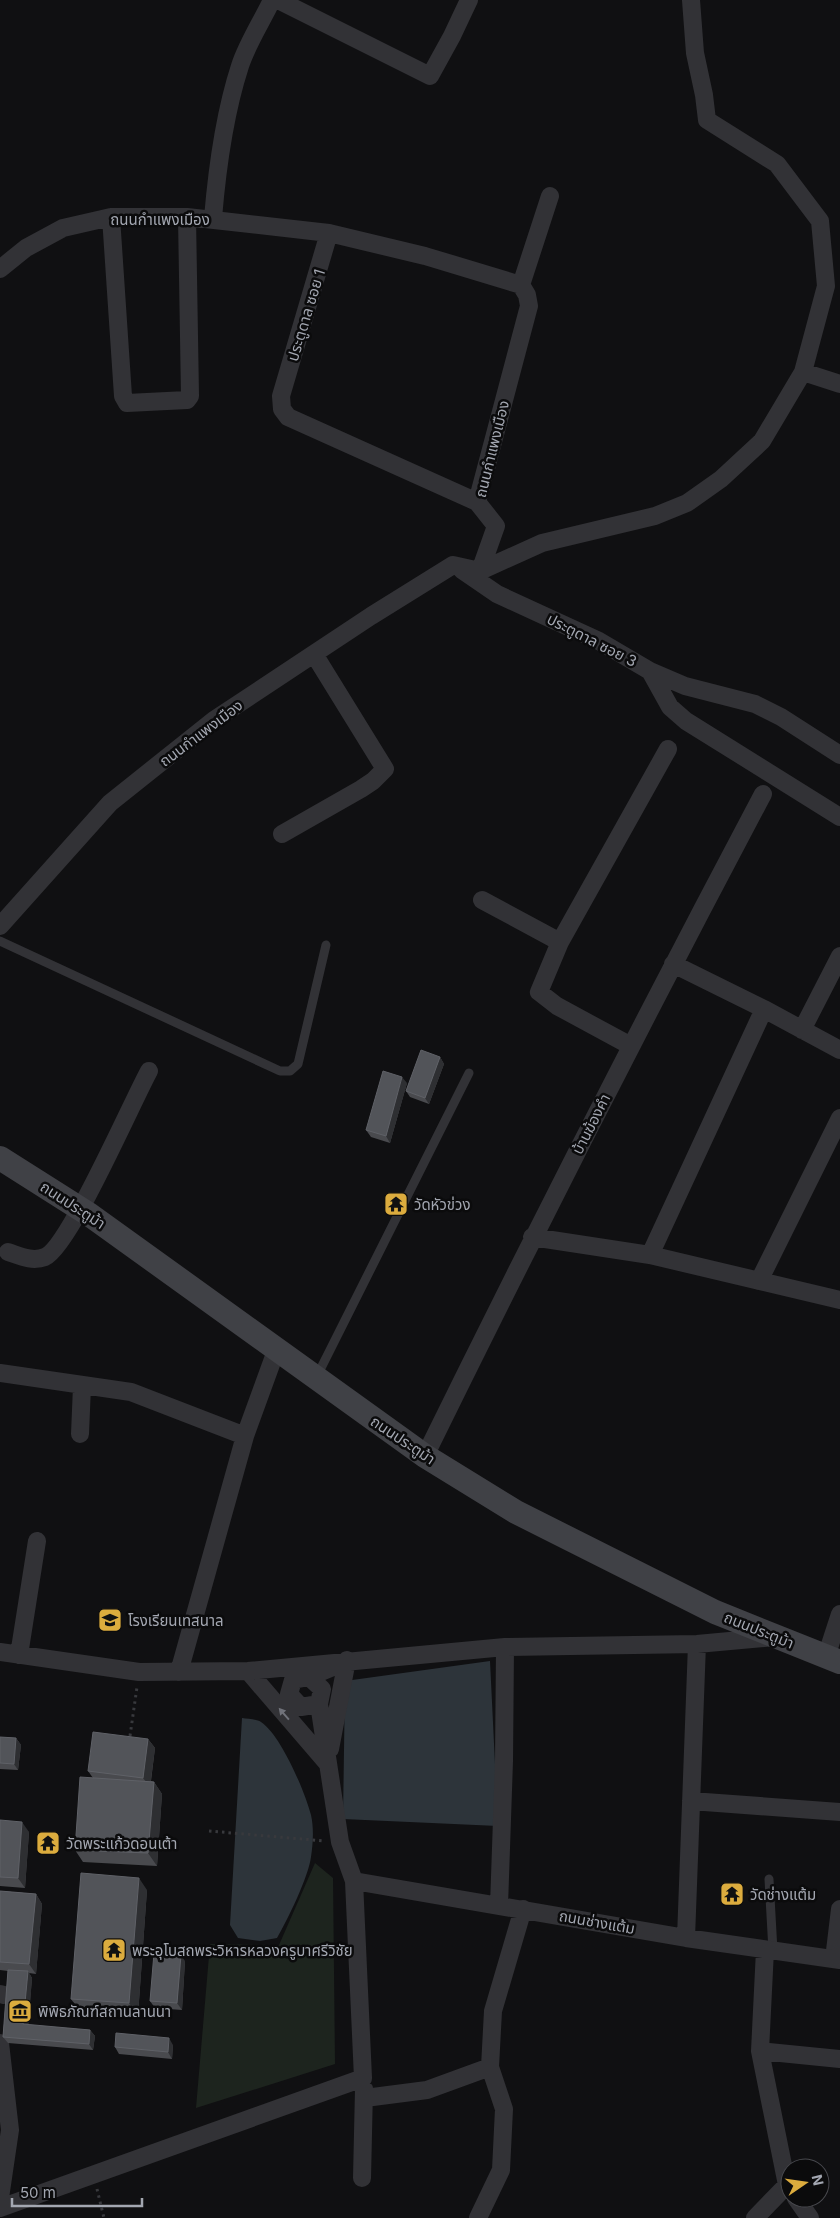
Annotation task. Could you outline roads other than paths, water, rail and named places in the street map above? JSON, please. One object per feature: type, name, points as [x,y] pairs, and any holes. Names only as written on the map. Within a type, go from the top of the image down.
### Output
[{"type":"main road","name":"ถนนประตูม้า","points":[[0,1158],[80,1209],[277,1348],[425,1456],[516,1512],[706,1608],[833,1659]]},
{"type":"street","points":[[213,218],[216,183],[224,136],[240,65],[272,0]]},
{"type":"street","points":[[278,0],[430,76],[469,0]]},
{"type":"street","points":[[453,564],[480,571],[542,542],[655,516],[687,503],[721,479],[762,441],[804,372],[826,286],[820,221],[777,164],[707,120],[695,53],[690,0]]},
{"type":"street","points":[[521,285],[550,196]]},
{"type":"street","points":[[111,217],[123,396],[127,403],[187,400],[191,392],[187,217]]},
{"type":"street","name":"ถนนกำแพงเมือง","points":[[0,269],[26,248],[63,228],[111,217],[187,217],[213,218],[329,233],[425,256],[521,285],[528,295],[529,306],[477,502],[496,526],[480,571]]},
{"type":"street","name":"ประตูดาล ซอย 1","points":[[329,233],[281,396],[282,409],[288,416],[477,502]]},
{"type":"street","points":[[804,372],[840,384]]},
{"type":"street","name":"ถนนกำแพงเมือง","points":[[0,926],[110,803],[214,720],[453,564]]},
{"type":"street","name":"ประตูดาล ซอย 3","points":[[453,564],[497,594],[599,641],[650,671],[670,707],[686,721],[840,817]]},
{"type":"street","points":[[282,834],[361,789],[373,781],[385,769],[314,654]]},
{"type":"street","points":[[650,671],[685,686],[755,704],[781,717],[840,755]]},
{"type":"street","points":[[632,1046],[541,996],[539,992],[560,942],[668,749]]},
{"type":"street","name":"บ้านฆ้องคำ","points":[[425,1456],[532,1237],[763,794]]},
{"type":"street","points":[[482,900],[560,942]]},
{"type":"street","points":[[802,1030],[840,956]]},
{"type":"street","points":[[673,964],[764,1009],[840,1050]]},
{"type":"street","points":[[650,1255],[764,1009]]},
{"type":"street","points":[[8,1252],[24,1258],[46,1256],[58,1245],[80,1209],[149,1071]]},
{"type":"street","points":[[759,1281],[840,1118]]},
{"type":"street","points":[[532,1237],[650,1255],[840,1300]]},
{"type":"street","points":[[179,1672],[245,1436],[277,1348]]},
{"type":"street","points":[[0,1373],[131,1392],[245,1436]]},
{"type":"street","points":[[80,1434],[82,1386]]},
{"type":"street","points":[[19,1655],[37,1540]]},
{"type":"street","points":[[833,1659],[840,1614]]},
{"type":"street","points":[[0,1652],[139,1672],[248,1671],[347,1660],[505,1647],[697,1644],[775,1636]]},
{"type":"street","points":[[686,1938],[697,1644]]},
{"type":"street","points":[[499,1906],[504,1761],[505,1647]]},
{"type":"street","points":[[327,1764],[301,1707],[306,1689],[347,1660]]},
{"type":"street","points":[[327,1764],[347,1660]]},
{"type":"street","points":[[248,1671],[306,1689]]},
{"type":"street","points":[[248,1671],[327,1764]]},
{"type":"street","points":[[306,1689],[327,1764],[340,1842],[354,1881],[365,2098],[362,2178]]},
{"type":"street","points":[[691,1801],[840,1812]]},
{"type":"street","name":"ถนนช่างแต้ม","points":[[354,1881],[686,1938],[837,1960]]},
{"type":"street","points":[[837,1960],[840,1908]]},
{"type":"street","points":[[478,2218],[501,2170],[504,2109],[490,2067],[493,2011],[522,1909]]},
{"type":"street","points":[[769,1951],[760,2051],[784,2158]]},
{"type":"street","points":[[0,2043],[5,2129],[0,2198]]},
{"type":"street","points":[[760,2051],[840,2059]]},
{"type":"street","points":[[365,2098],[427,2090],[490,2067]]},
{"type":"street","points":[[0,2208],[363,2078]]},
{"type":"street","points":[[755,2218],[780,2199]]},
{"type":"lane","points":[[0,941],[280,1071],[290,1071],[298,1064],[326,946]]},
{"type":"lane","points":[[316,1378],[469,1073]]},
{"type":"lane","points":[[769,1879],[769,1951]]},
{"type":"place","name":"วัดหัวข่วง","points":[[396,1204]]},
{"type":"place","name":"โรงเรียนเทสนาล","points":[[110,1620]]},
{"type":"place","name":"วัดพระแก้วดอนเต้า","points":[[48,1843]]},
{"type":"place","name":"วัดช่างแต้ม","points":[[732,1894]]},
{"type":"place","name":"พระอุโบสถพระวิหารหลวงครูบาศรีวิชัย","points":[[114,1950]]},
{"type":"place","name":"พิพิธภัณฑ์สถานลานนา","points":[[20,2011]]}]
